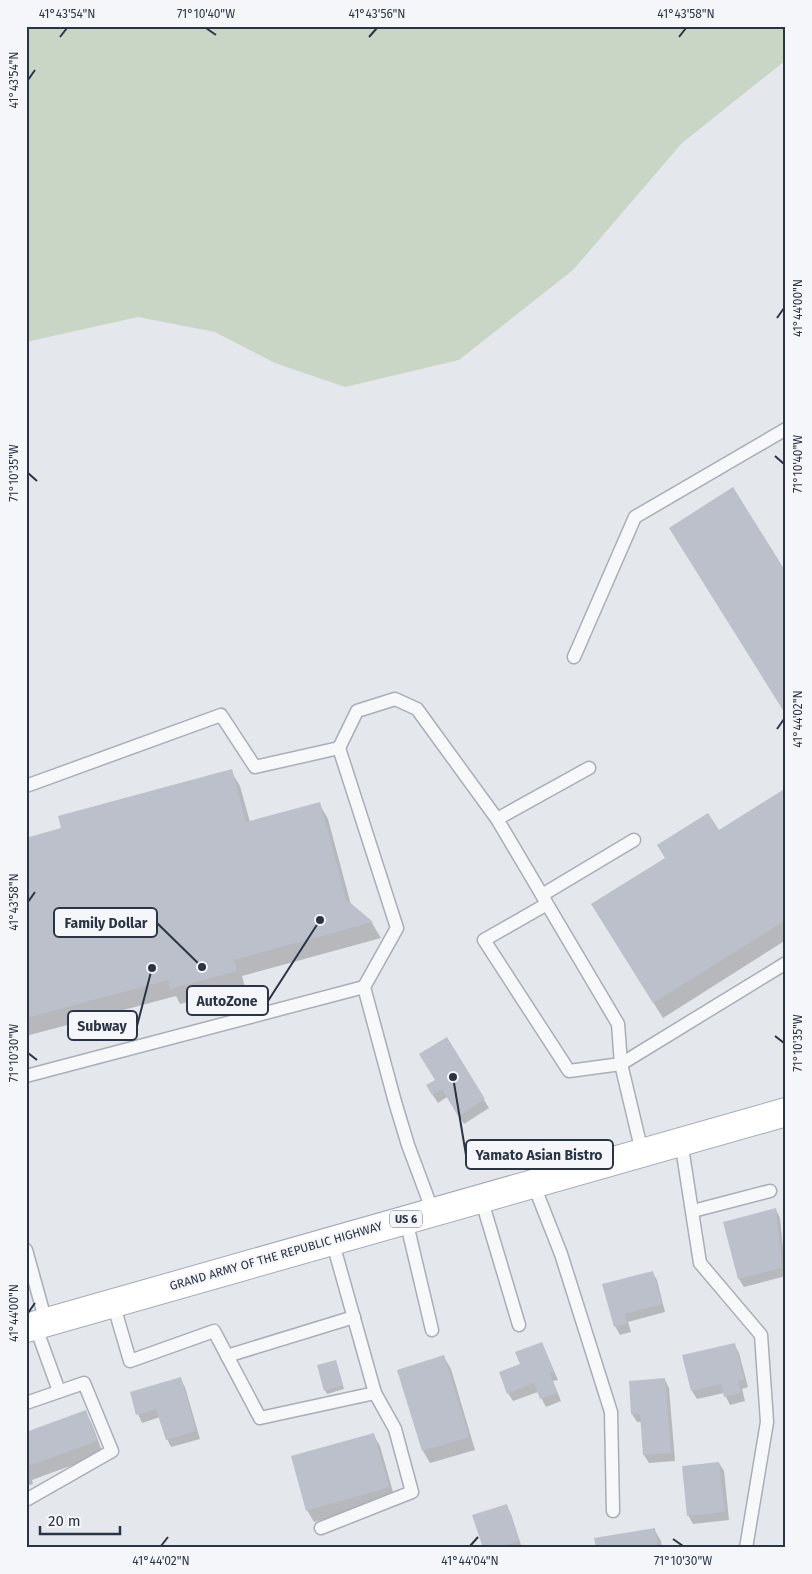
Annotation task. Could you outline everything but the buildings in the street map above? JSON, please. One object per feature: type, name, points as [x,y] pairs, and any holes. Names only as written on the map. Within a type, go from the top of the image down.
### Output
[{"type":"main road","name":"GRAND ARMY OF THE REPUBLIC HIGHWAY","points":[[36,1325],[786,1112]]},
{"type":"lane","points":[[574,657],[635,517],[786,429]]},
{"type":"lane","points":[[432,1212],[397,1110],[364,987],[397,928],[339,748],[357,711],[395,699],[417,709],[497,819],[618,1024],[621,1064],[642,1152]]},
{"type":"lane","points":[[26,786],[220,715],[255,767],[339,748]]},
{"type":"lane","points":[[497,819],[589,768]]},
{"type":"lane","points":[[634,840],[484,940],[569,1071],[621,1064],[786,963]]},
{"type":"lane","points":[[26,1076],[364,987]]},
{"type":"lane","points":[[681,1141],[700,1263],[761,1335],[767,1422],[746,1548]]},
{"type":"lane","points":[[533,1183],[561,1254],[610,1412],[613,1511]]},
{"type":"lane","points":[[693,1211],[770,1191]]},
{"type":"lane","points":[[481,1198],[519,1325]]},
{"type":"lane","points":[[406,1220],[432,1330]]},
{"type":"lane","points":[[321,1528],[412,1492],[395,1429],[375,1393],[332,1240]]},
{"type":"lane","points":[[26,1250],[36,1325],[60,1391]]},
{"type":"lane","points":[[113,1303],[130,1361],[214,1330],[260,1418],[375,1393]]},
{"type":"lane","points":[[227,1356],[354,1317]]},
{"type":"lane","points":[[26,1403],[84,1383],[112,1450],[26,1500]]},
{"type":"green space","points":[[26,26],[786,26],[786,60],[682,143],[573,270],[459,360],[345,387],[275,363],[215,332],[138,317],[26,342]]},
{"type":"place","name":"AutoZone","points":[[320,920]]},
{"type":"place","name":"Family Dollar","points":[[202,967]]},
{"type":"place","name":"Subway","points":[[152,968]]},
{"type":"place","name":"Yamato Asian Bistro","points":[[453,1077]]}]
